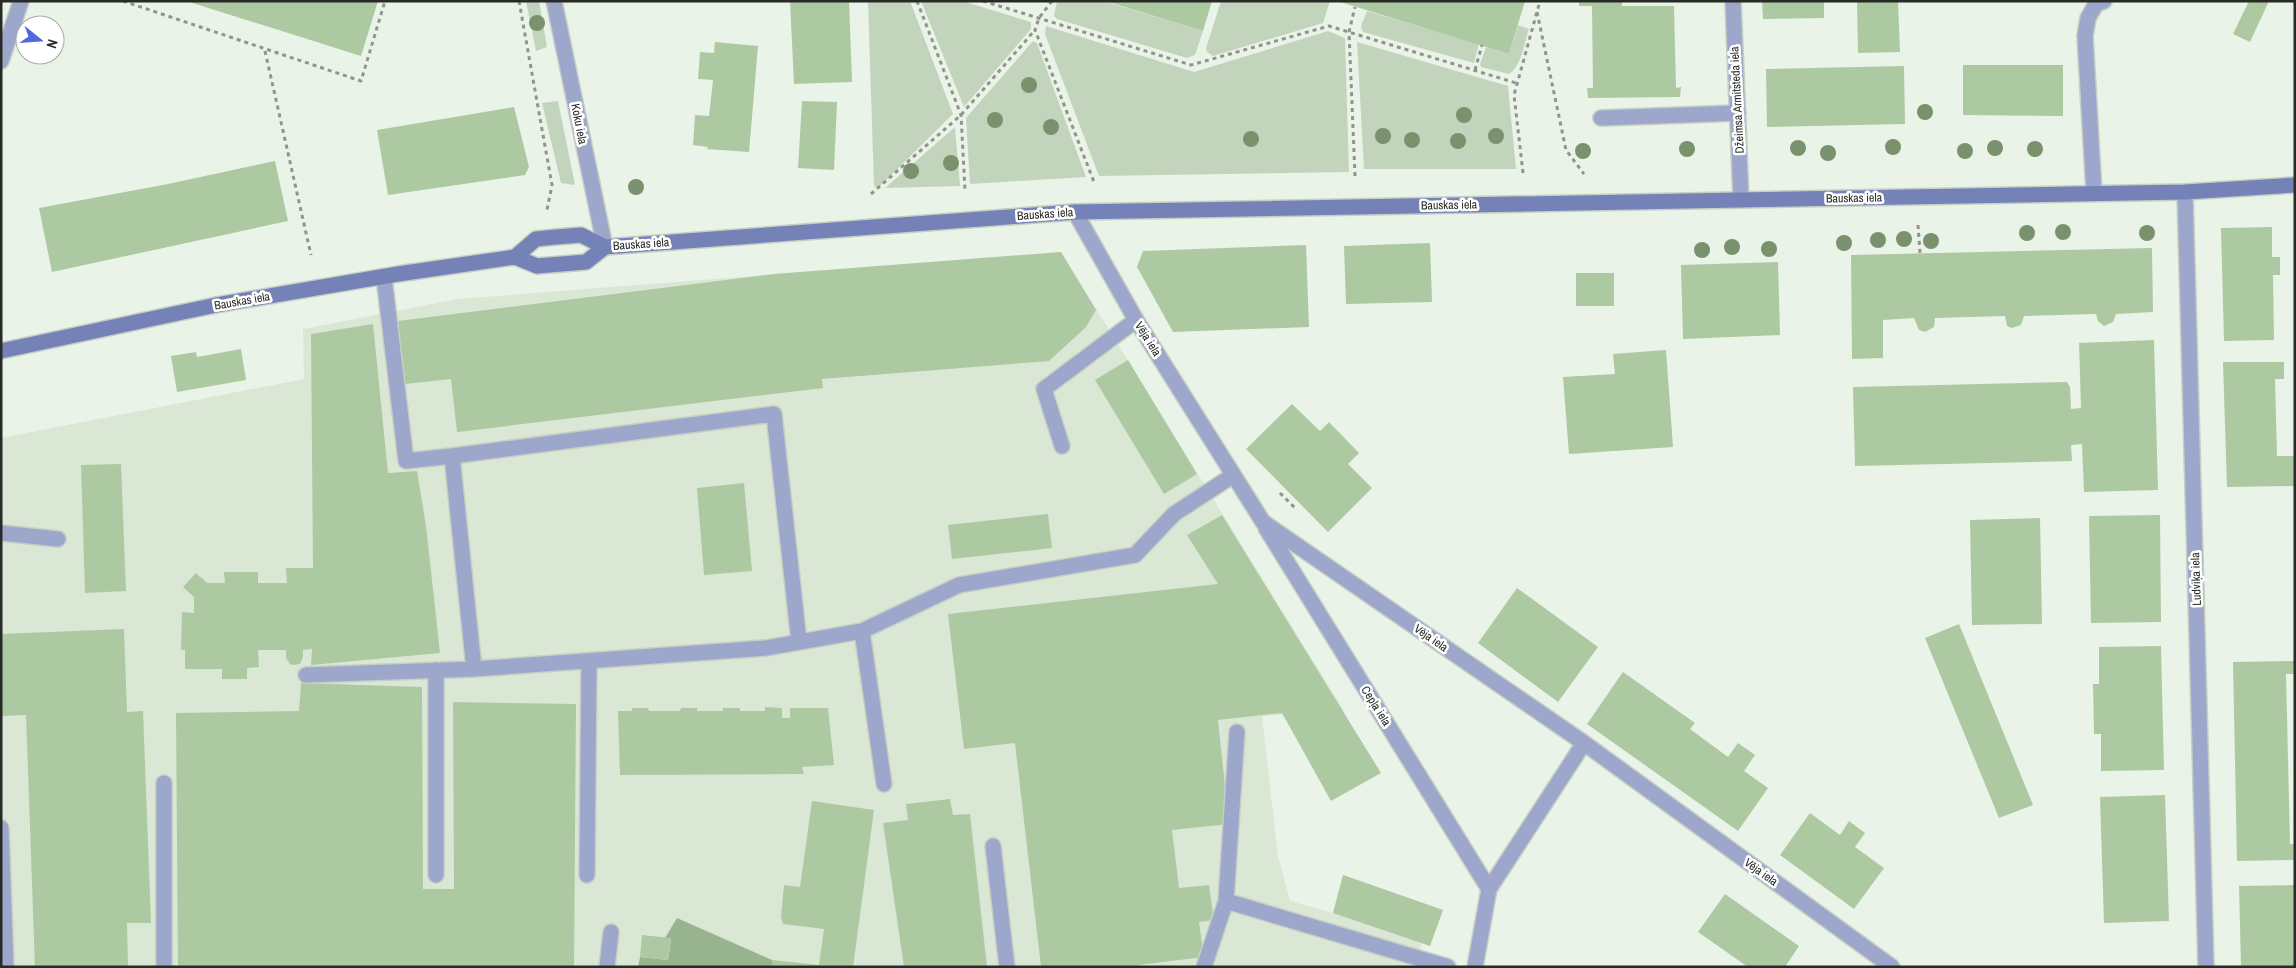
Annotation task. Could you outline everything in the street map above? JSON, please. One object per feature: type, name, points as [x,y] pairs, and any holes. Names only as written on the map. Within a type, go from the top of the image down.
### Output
[{"type":"street","points":[[1,61],[21,1]]},
{"type":"street","name":"Koku iela","points":[[554,1],[605,246]]},
{"type":"street","name":"Džeimsa Armitsteda iela","points":[[1733,1],[1741,200]]},
{"type":"street","points":[[2094,193],[2085,36],[2088,18],[2096,4],[2104,1]]},
{"type":"street","points":[[1601,118],[1738,113]]},
{"type":"street","name":"Bauskas iela","points":[[515,257],[536,239],[556,237],[581,235],[605,246],[1075,212],[2185,192],[2295,185]]},
{"type":"street","name":"Ludviķa iela","points":[[2185,192],[2206,967]]},
{"type":"street","name":"Vēja iela","points":[[1075,212],[1136,320],[1232,476],[1263,522],[1584,744],[1892,967]]},
{"type":"street","name":"Bauskas iela","points":[[1,350],[216,305],[384,276],[515,257],[537,266],[586,262],[605,246]]},
{"type":"street","points":[[384,276],[406,461],[774,414],[798,642]]},
{"type":"street","points":[[1062,446],[1044,389],[1136,320]]},
{"type":"street","points":[[452,456],[474,669]]},
{"type":"street","points":[[306,675],[474,669],[766,648],[862,631],[959,585],[1135,556],[1174,514],[1232,476]]},
{"type":"street","name":"Cepļa iela","points":[[1263,522],[1489,889]]},
{"type":"street","points":[[1,534],[58,539]]},
{"type":"street","points":[[862,631],[884,784]]},
{"type":"street","points":[[587,876],[588,661]]},
{"type":"street","points":[[436,670],[436,875]]},
{"type":"street","points":[[1204,967],[1226,902],[1237,732]]},
{"type":"street","points":[[1475,967],[1489,889],[1584,744]]},
{"type":"street","points":[[164,783],[164,967]]},
{"type":"street","points":[[1,828],[6,967]]},
{"type":"street","points":[[994,846],[1007,967]]},
{"type":"street","points":[[1226,902],[1448,967]]},
{"type":"street","points":[[607,967],[611,932]]},
{"type":"path","points":[[123,1],[361,81],[385,1]]},
{"type":"path","points":[[519,1],[552,184],[544,216]]},
{"type":"path","points":[[917,1],[961,115],[965,190]]},
{"type":"path","points":[[983,1],[1191,65],[1329,26],[1516,83]]},
{"type":"path","points":[[871,194],[961,115],[1035,30],[1039,18],[1052,1]]},
{"type":"path","points":[[1523,173],[1514,95],[1540,1]]},
{"type":"path","points":[[1355,7],[1349,32],[1355,176]]},
{"type":"path","points":[[1537,12],[1566,150],[1584,174]]},
{"type":"path","points":[[1035,30],[1094,182]]},
{"type":"path","points":[[1475,70],[1482,45]]},
{"type":"path","points":[[265,50],[311,255]]},
{"type":"path","points":[[1918,225],[1920,253]]},
{"type":"path","points":[[1274,488],[1302,514]]},
{"type":"shaded area","points":[[526,1],[539,1],[547,47],[536,51]]},
{"type":"shaded area","points":[[868,1],[910,1],[953,114],[878,188],[874,186]]},
{"type":"shaded area","points":[[921,1],[962,1],[1031,22],[1031,29],[964,107]]},
{"type":"shaded area","points":[[1057,1],[1103,1],[1203,31],[1195,55],[1187,58],[1057,19],[1054,16]]},
{"type":"shaded area","points":[[1221,1],[1330,1],[1323,23],[1213,56],[1207,52],[1206,48]]},
{"type":"shaded area","points":[[1367,11],[1479,44],[1474,63],[1363,32],[1361,26]]},
{"type":"shaded area","points":[[1518,25],[1529,29],[1520,59],[1513,70],[1509,74],[1481,67],[1480,64],[1486,47],[1509,54]]},
{"type":"shaded area","points":[[1046,26],[1194,72],[1328,31],[1345,38],[1349,172],[1099,176],[1045,34]]},
{"type":"shaded area","points":[[1033,41],[1037,43],[1086,177],[970,184],[966,118]]},
{"type":"shaded area","points":[[1357,42],[1508,86],[1516,169],[1364,169]]},
{"type":"shaded area","points":[[558,101],[575,185],[561,183],[542,103]]},
{"type":"shaded area","points":[[955,127],[960,186],[885,188]]},
{"type":"shaded area","points":[[1061,252],[1344,711],[1262,716],[1278,856],[1290,901],[1333,913],[1343,875],[1443,910],[1430,946],[1422,943],[1414,967],[772,967],[772,960],[671,938],[668,960],[640,957],[638,967],[1,967],[1,438],[304,379],[303,329],[458,299]]},
{"type":"green space","points":[[677,918],[772,960],[772,967],[638,967],[640,957],[668,960],[671,939],[665,938]]},
{"type":"building","points":[[186,1],[378,1],[361,56]]},
{"type":"building","points":[[790,1],[849,1],[852,82],[794,84]]},
{"type":"building","points":[[1105,1],[1212,1],[1203,31]]},
{"type":"building","points":[[1337,1],[1525,1],[1509,54]]},
{"type":"building","points":[[1579,1],[1622,1],[1622,6],[1674,6],[1676,88],[1681,87],[1680,97],[1588,98],[1587,88],[1593,88],[1592,6],[1579,6]]},
{"type":"building","points":[[1762,1],[1824,1],[1824,18],[1763,19]]},
{"type":"building","points":[[1857,1],[1898,1],[1900,52],[1858,53]]},
{"type":"building","points":[[2249,1],[2269,1],[2250,42],[2233,34]]},
{"type":"building","points":[[715,42],[758,46],[749,152],[707,149],[708,147],[693,145],[695,115],[709,116],[713,80],[698,79],[700,52],[714,53]]},
{"type":"building","points":[[1963,65],[2063,65],[2063,116],[1963,115]]},
{"type":"building","points":[[1904,66],[1905,124],[1767,127],[1766,69]]},
{"type":"building","points":[[802,101],[837,102],[834,170],[798,168]]},
{"type":"building","points":[[514,107],[529,167],[525,175],[388,195],[377,130]]},
{"type":"building","points":[[275,161],[288,221],[52,272],[39,208],[168,184]]},
{"type":"building","points":[[2272,227],[2272,257],[2280,257],[2280,275],[2273,275],[2274,340],[2224,341],[2221,228]]},
{"type":"building","points":[[1430,243],[1432,302],[1346,304],[1344,246]]},
{"type":"building","points":[[1306,245],[1309,327],[1173,332],[1137,267],[1143,251]]},
{"type":"building","points":[[2152,248],[2153,312],[2116,314],[2113,322],[2104,326],[2098,321],[2096,314],[2024,316],[2021,325],[2012,328],[2007,326],[2005,316],[1935,318],[1934,327],[1925,332],[1919,330],[1914,318],[1883,320],[1883,358],[1852,359],[1851,255]]},
{"type":"building","points":[[1061,252],[1096,310],[1086,327],[1049,361],[822,379],[823,388],[457,432],[451,379],[405,384],[398,321],[774,274]]},
{"type":"building","points":[[1778,262],[1780,335],[1683,339],[1681,265]]},
{"type":"building","points":[[1576,273],[1614,273],[1614,306],[1576,306]]},
{"type":"building","points":[[373,324],[388,473],[417,471],[426,526],[440,653],[311,665],[312,649],[303,650],[300,664],[293,665],[286,658],[286,650],[258,650],[259,667],[247,668],[247,679],[222,679],[222,669],[185,669],[185,650],[181,650],[182,612],[194,613],[194,597],[183,587],[196,573],[207,583],[225,583],[224,572],[258,572],[258,583],[287,583],[286,568],[313,568],[311,334]]},
{"type":"building","points":[[2154,340],[2158,490],[2084,492],[2082,444],[2071,445],[2072,461],[1855,466],[1853,387],[2067,382],[2070,387],[2071,409],[2081,408],[2079,343]]},
{"type":"building","points":[[241,349],[246,380],[177,392],[171,356],[196,352],[197,357]]},
{"type":"building","points":[[1666,350],[1673,447],[1569,454],[1563,377],[1615,374],[1613,354]]},
{"type":"building","points":[[1128,360],[1197,474],[1164,494],[1095,380]]},
{"type":"building","points":[[2223,362],[2284,362],[2284,379],[2275,379],[2277,456],[2295,456],[2295,486],[2227,487]]},
{"type":"building","points":[[1292,404],[1320,431],[1329,422],[1359,453],[1348,464],[1372,488],[1328,532],[1246,449]]},
{"type":"building","points":[[121,464],[126,591],[85,593],[81,465]]},
{"type":"building","points":[[744,483],[752,571],[704,575],[697,488]]},
{"type":"building","points":[[1048,514],[1052,548],[952,559],[948,525]]},
{"type":"building","points":[[1222,515],[1381,773],[1331,801],[1282,713],[1218,720],[1229,824],[1172,830],[1179,888],[1209,885],[1214,920],[1199,922],[1204,957],[1138,965],[1139,967],[1041,967],[1015,743],[964,749],[948,614],[1218,584],[1187,535]]},
{"type":"building","points":[[2160,515],[2161,622],[2091,623],[2089,516]]},
{"type":"building","points":[[2040,518],[2042,624],[1972,625],[1970,520]]},
{"type":"building","points":[[1517,588],[1598,647],[1558,702],[1478,643]]},
{"type":"building","points":[[1959,624],[2033,805],[1999,818],[1925,638]]},
{"type":"building","points":[[124,629],[127,712],[143,711],[151,923],[127,923],[128,967],[35,967],[26,715],[2,716],[1,634]]},
{"type":"building","points":[[2161,646],[2164,770],[2101,771],[2101,734],[2094,734],[2093,684],[2099,684],[2099,647]]},
{"type":"building","points":[[2295,661],[2295,674],[2286,674],[2290,844],[2295,844],[2295,860],[2237,861],[2233,662]]},
{"type":"building","points":[[1623,672],[1695,723],[1690,729],[1728,757],[1738,743],[1755,755],[1744,771],[1768,788],[1738,831],[1587,724]]},
{"type":"building","points":[[301,683],[422,687],[423,889],[454,889],[453,702],[576,704],[574,967],[178,967],[176,713],[299,711]]},
{"type":"building","points":[[765,707],[782,708],[782,718],[790,718],[790,708],[828,708],[834,765],[802,767],[804,774],[620,775],[618,711],[632,711],[632,708],[648,708],[649,711],[680,711],[681,708],[697,708],[697,711],[723,711],[723,708],[740,708],[740,711],[765,711]]},
{"type":"building","points":[[2165,795],[2169,921],[2104,923],[2100,797]]},
{"type":"building","points":[[950,799],[953,815],[970,814],[987,967],[904,967],[883,823],[908,820],[906,804]]},
{"type":"building","points":[[812,801],[874,810],[853,967],[772,967],[772,960],[819,965],[824,929],[783,924],[781,917],[784,885],[800,887]]},
{"type":"building","points":[[1810,813],[1840,835],[1849,821],[1865,833],[1855,847],[1884,868],[1854,909],[1780,855]]},
{"type":"building","points":[[1343,875],[1443,910],[1430,946],[1333,913]]},
{"type":"building","points":[[2295,885],[2295,967],[2241,967],[2239,886]]},
{"type":"building","points":[[1725,894],[1799,946],[1785,967],[1748,967],[1698,932]]},
{"type":"building","points":[[642,935],[671,938],[668,960],[640,957]]}]
